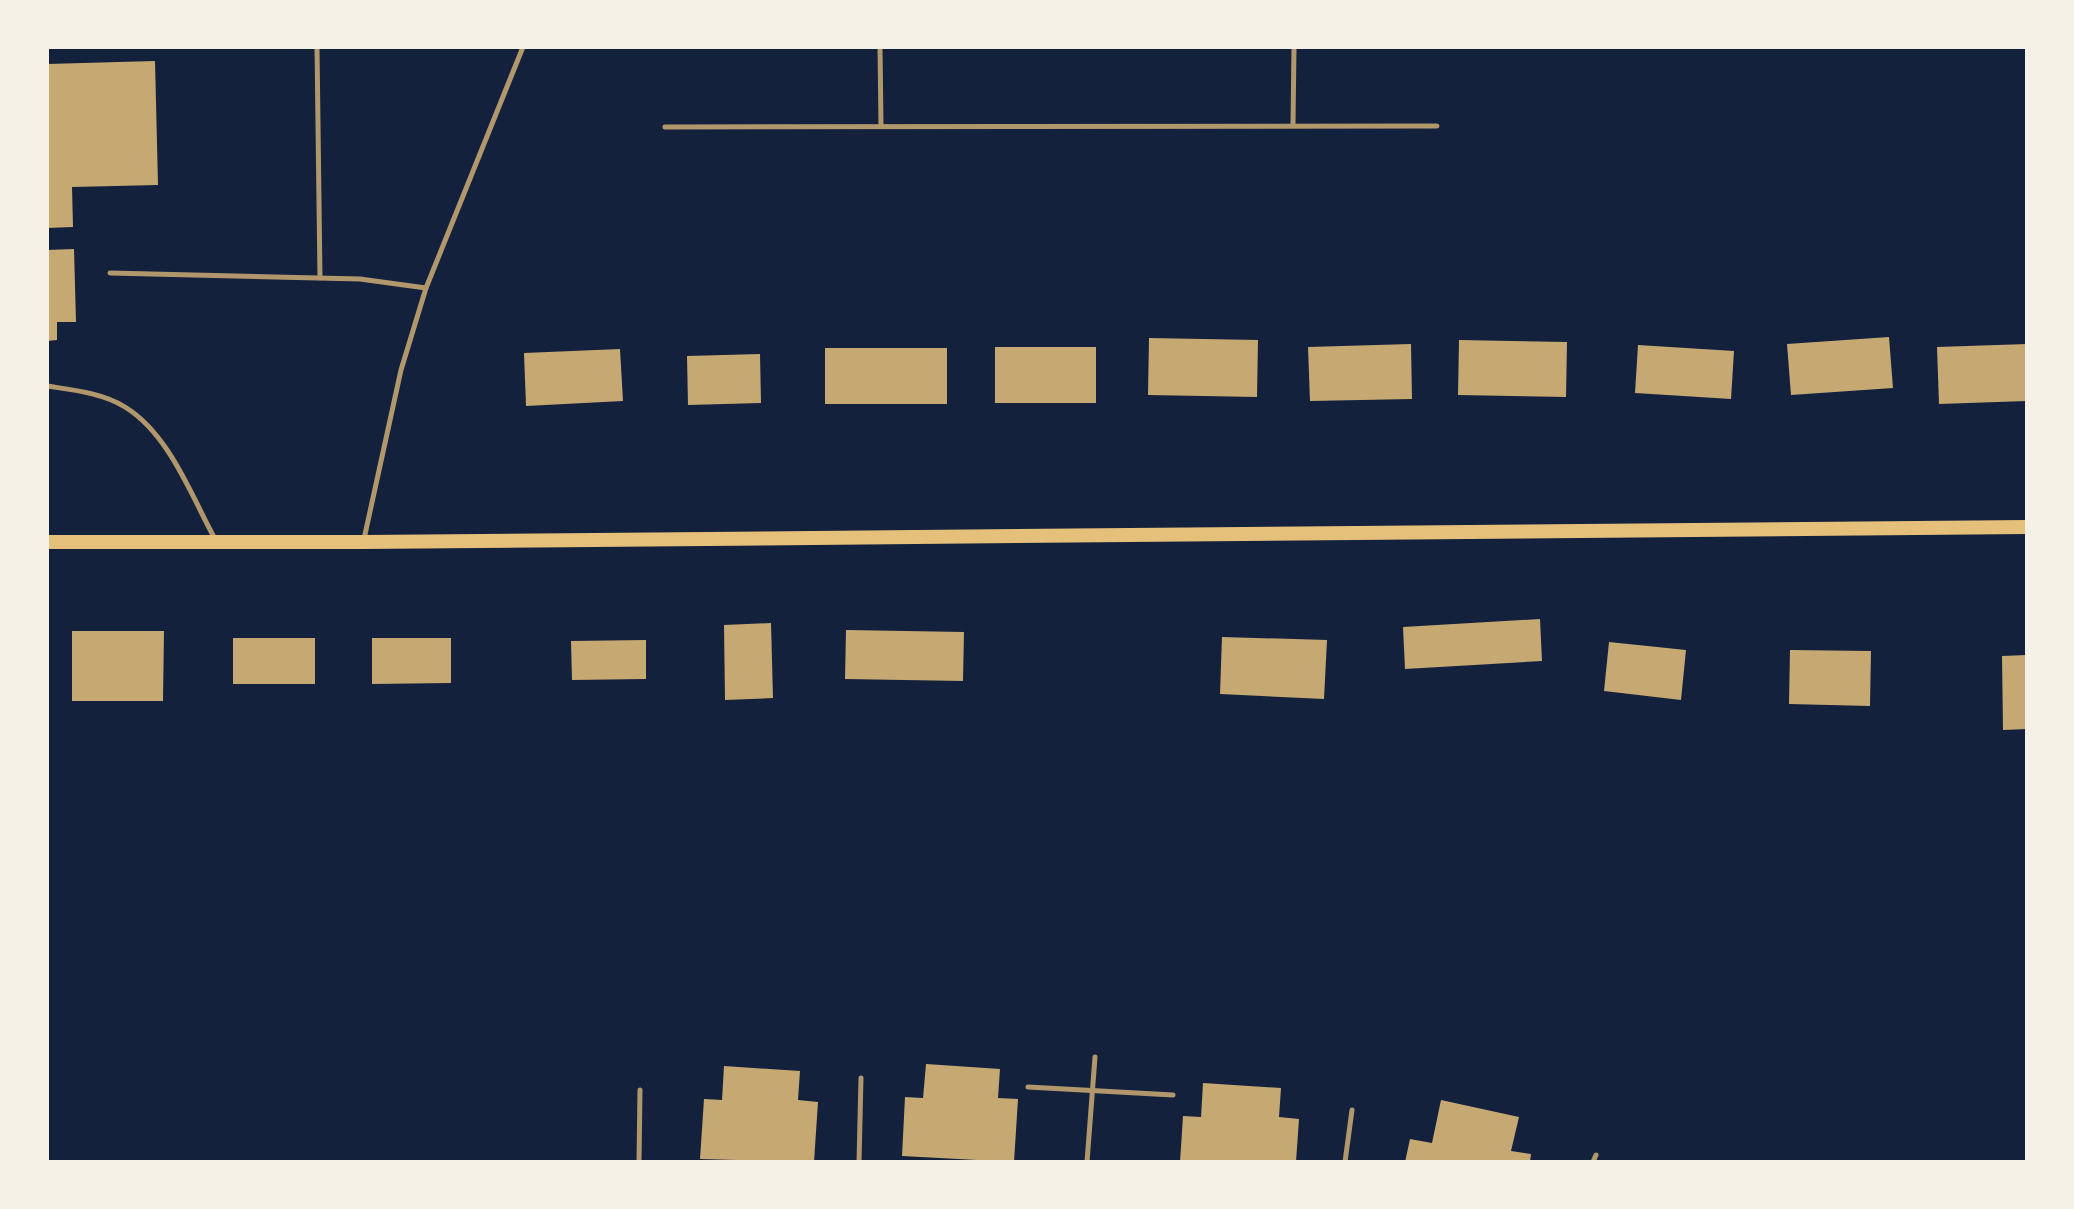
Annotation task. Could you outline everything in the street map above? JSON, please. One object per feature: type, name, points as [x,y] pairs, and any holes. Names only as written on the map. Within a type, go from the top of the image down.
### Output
[{"type":"main road","points":[[47,542],[363,542],[2027,527]]},
{"type":"lane","points":[[317,47],[320,278]]},
{"type":"lane","points":[[363,542],[401,370],[426,288],[523,47]]},
{"type":"lane","points":[[880,47],[881,126]]},
{"type":"lane","points":[[1293,125],[1294,47]]},
{"type":"lane","points":[[665,127],[1437,126]]},
{"type":"lane","points":[[110,273],[360,279],[426,288]]},
{"type":"lane","points":[[47,386],[85,391],[124,405],[152,428],[217,541]]},
{"type":"lane","points":[[1087,1162],[1096,1057]]},
{"type":"lane","points":[[859,1162],[861,1078]]},
{"type":"lane","points":[[1028,1087],[1173,1095]]},
{"type":"lane","points":[[639,1162],[640,1090]]},
{"type":"lane","points":[[1345,1162],[1352,1110]]},
{"type":"building","points":[[155,61],[158,185],[72,187],[73,227],[47,228],[47,64]]},
{"type":"building","points":[[74,249],[76,322],[57,322],[57,340],[47,341],[47,250]]},
{"type":"building","points":[[1889,337],[1893,388],[1791,395],[1787,344]]},
{"type":"building","points":[[1149,338],[1258,340],[1257,397],[1148,395]]},
{"type":"building","points":[[1459,340],[1567,342],[1566,397],[1458,395]]},
{"type":"building","points":[[1411,344],[1412,399],[1310,401],[1308,347]]},
{"type":"building","points":[[2027,344],[2027,401],[1939,404],[1937,347]]},
{"type":"building","points":[[1638,345],[1734,351],[1731,399],[1635,393]]},
{"type":"building","points":[[995,347],[1096,347],[1096,403],[995,403]]},
{"type":"building","points":[[825,348],[947,348],[947,404],[825,404]]},
{"type":"building","points":[[620,349],[623,401],[526,406],[524,353]]},
{"type":"building","points":[[760,354],[761,403],[688,405],[687,356]]},
{"type":"building","points":[[1540,619],[1542,661],[1405,669],[1403,627]]},
{"type":"building","points":[[771,623],[773,698],[725,700],[724,625]]},
{"type":"building","points":[[846,630],[964,632],[963,681],[845,679]]},
{"type":"building","points":[[72,631],[164,631],[163,701],[72,701]]},
{"type":"building","points":[[1222,637],[1327,640],[1324,699],[1220,694]]},
{"type":"building","points":[[233,638],[315,638],[315,684],[233,684]]},
{"type":"building","points":[[372,638],[451,638],[451,683],[372,684]]},
{"type":"building","points":[[646,640],[646,679],[572,680],[571,641]]},
{"type":"building","points":[[1609,642],[1686,650],[1681,700],[1604,691]]},
{"type":"building","points":[[1790,650],[1871,651],[1870,706],[1789,704]]},
{"type":"building","points":[[2027,655],[2027,729],[2003,730],[2002,656]]},
{"type":"building","points":[[926,1064],[1000,1069],[998,1098],[1018,1099],[1014,1162],[902,1156],[905,1097],[923,1098]]},
{"type":"building","points":[[724,1066],[800,1071],[798,1100],[818,1102],[814,1162],[700,1159],[704,1099],[722,1100]]},
{"type":"building","points":[[1203,1083],[1281,1088],[1279,1117],[1299,1119],[1296,1162],[1180,1162],[1183,1116],[1201,1117]]},
{"type":"building","points":[[1441,1100],[1519,1117],[1511,1151],[1531,1154],[1530,1162],[1405,1162],[1410,1139],[1432,1143]]}]
